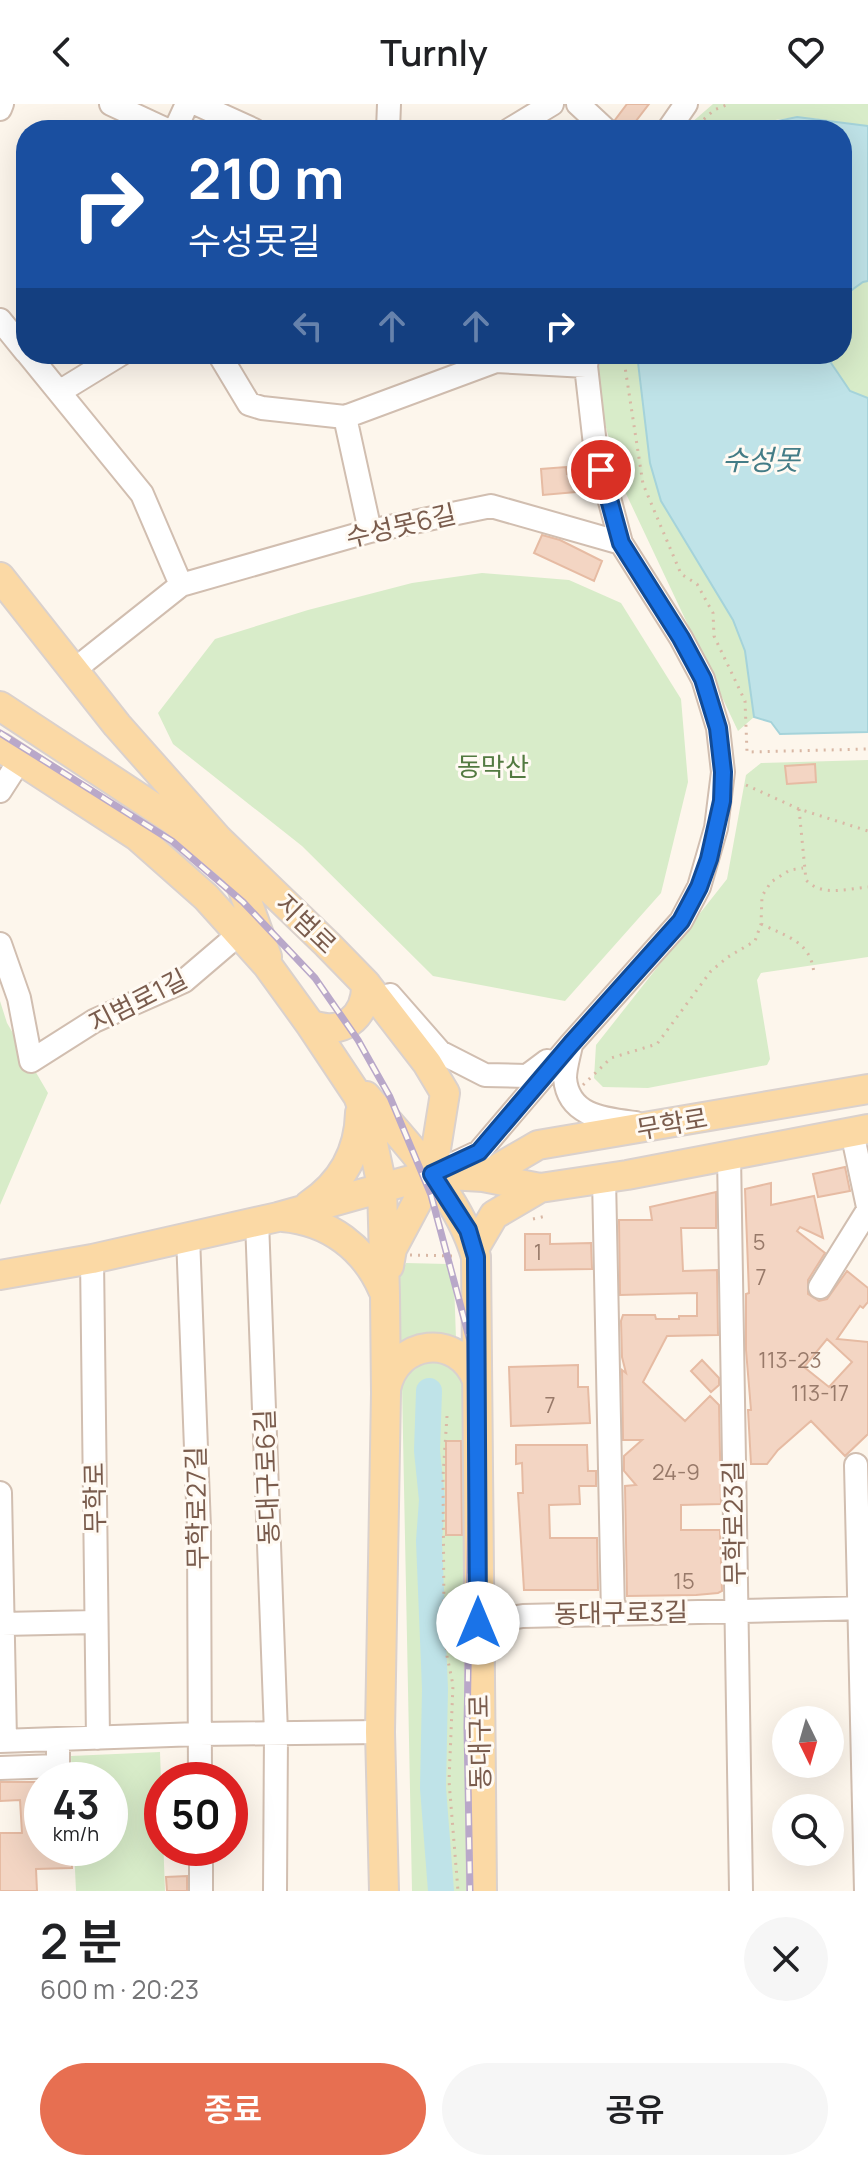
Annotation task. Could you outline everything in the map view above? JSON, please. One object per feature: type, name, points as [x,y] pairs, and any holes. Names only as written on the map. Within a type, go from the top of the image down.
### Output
[{"type":"main road","name":"지범로","points":[[0,577],[117,725],[218,839],[366,984],[427,1063],[445,1093],[432,1174]]},
{"type":"main road","points":[[0,706],[173,820],[237,873],[273,974]]},
{"type":"main road","name":"지범로","points":[[10,754],[137,836],[206,897],[273,974],[310,1024],[358,1096],[369,1125],[382,1186],[385,1295]]},
{"type":"main road","points":[[310,1024],[331,1029],[351,1022],[364,1005],[366,984]]},
{"type":"main road","name":"지범로","points":[[327,1050],[432,1174]]},
{"type":"main road","name":"무학로","points":[[483,1177],[538,1145],[868,1089]]},
{"type":"main road","points":[[279,1216],[327,1193],[346,1168],[359,1133],[358,1096]]},
{"type":"main road","name":"무학로","points":[[0,1275],[92,1259],[279,1216],[432,1174],[483,1177],[540,1188],[860,1130]]},
{"type":"main road","points":[[384,1891],[380,1732],[385,1295],[392,1249],[432,1174]]},
{"type":"main road","name":"동대구로","points":[[432,1174],[468,1230],[476,1257],[482,1891]]},
{"type":"main road","points":[[474,1249],[494,1215],[540,1188]]},
{"type":"main road","points":[[279,1216],[315,1223],[348,1242],[370,1266],[385,1295]]},
{"type":"main road","points":[[386,1393],[391,1373],[398,1362],[408,1354],[427,1348],[440,1348],[458,1355],[477,1380]]},
{"type":"street","points":[[111,104],[145,120]]},
{"type":"street","points":[[197,104],[232,120]]},
{"type":"street","points":[[526,120],[552,104]]},
{"type":"street","points":[[578,104],[595,120]]},
{"type":"street","points":[[681,120],[695,104]]},
{"type":"street","points":[[0,320],[16,340]]},
{"type":"street","points":[[36,364],[142,494],[181,585]]},
{"type":"street","points":[[59,392],[105,364]]},
{"type":"street","points":[[225,364],[249,404],[345,417],[477,364]]},
{"type":"street","points":[[432,1174],[479,1152],[681,921],[699,887],[709,859],[722,801],[723,772],[718,728],[703,679],[621,543],[595,445],[587,364]]},
{"type":"street","points":[[345,417],[370,531]]},
{"type":"street","name":"수성못6길","points":[[74,670],[181,585],[370,531],[491,506],[621,543]]},
{"type":"street","points":[[0,791],[10,754]]},
{"type":"street","name":"지범로1길","points":[[0,944],[19,998],[31,1061],[94,1021],[184,981],[239,934]]},
{"type":"street","points":[[327,944],[388,993],[440,1052],[485,1075],[527,1076],[571,1044]]},
{"type":"street","points":[[571,1044],[565,1077],[571,1097],[582,1111],[599,1119],[658,1126]]},
{"type":"street","name":"무학로","points":[[820,1287],[868,1209],[860,1130]]},
{"type":"street","name":"무학로23길","points":[[729,1155],[741,1891]]},
{"type":"street","points":[[604,1178],[613,1614]]},
{"type":"street","name":"동대구로6길","points":[[275,1891],[279,1216]]},
{"type":"street","name":"무학로27길","points":[[188,1236],[199,1528],[200,1762]]},
{"type":"street","name":"무학로","points":[[92,1259],[98,1738]]},
{"type":"street","points":[[856,1465],[864,1608],[866,1891]]},
{"type":"street","points":[[0,1493],[3,1740],[380,1732]]},
{"type":"street","name":"동대구로3길","points":[[478,1623],[523,1616],[864,1608]]},
{"type":"street","points":[[2,1624],[96,1622]]},
{"type":"street","points":[[0,1768],[58,1766],[58,1739]]},
{"type":"street","points":[[201,1866],[201,1891]]},
{"type":"path","points":[[683,120],[729,104]]},
{"type":"path","points":[[625,364],[643,484],[681,574],[697,584],[713,613],[714,636],[745,701],[747,752],[868,749]]},
{"type":"path","points":[[746,785],[799,809],[868,831]]},
{"type":"path","points":[[799,809],[806,880],[813,887],[825,891],[868,887]]},
{"type":"path","points":[[583,1085],[611,1058],[657,1044],[711,971],[755,941],[761,924],[762,896],[771,882],[790,870],[803,868]]},
{"type":"path","points":[[761,924],[807,950],[813,958],[814,975]]},
{"type":"path","points":[[447,1416],[443,1476],[444,1615],[453,1685],[449,1781],[458,1891]]},
{"type":"green space","points":[[713,104],[868,104],[868,126],[852,124],[852,120],[807,118],[695,120]]},
{"type":"green space","points":[[868,281],[868,398],[850,391],[832,364],[852,364],[852,290]]},
{"type":"green space","name":"수성못","points":[[599,364],[638,364],[650,463],[661,501],[733,620],[745,651],[754,717],[738,731],[621,483],[597,394]]},
{"type":"green space","name":"동막산","points":[[482,573],[569,580],[621,603],[681,699],[688,782],[661,893],[565,1001],[433,976],[302,846],[173,744],[158,713],[215,639],[308,610],[412,583]]},
{"type":"green space","points":[[868,760],[868,957],[761,973],[757,980],[770,1059],[767,1065],[648,1088],[603,1087],[594,1078],[596,1045],[727,879],[746,775],[761,763]]},
{"type":"green space","points":[[0,1001],[7,1023],[48,1093],[0,1205]]},
{"type":"green space","points":[[406,1263],[447,1264],[454,1281],[456,1339],[401,1351],[399,1278]]},
{"type":"green space","points":[[446,1356],[466,1383],[466,1891],[412,1891],[402,1386],[407,1368]]},
{"type":"green space","points":[[160,1752],[160,1762],[144,1762],[144,1866],[164,1866],[165,1891],[76,1891],[75,1866],[128,1866],[128,1762],[71,1762],[71,1756]]},
{"type":"water","points":[[797,117],[821,120],[783,120]]},
{"type":"water","points":[[852,124],[868,126],[868,281],[852,290]]},
{"type":"water","name":"수성못","points":[[638,364],[832,364],[850,391],[868,398],[868,732],[780,734],[771,722],[754,717],[745,651],[733,620],[661,501],[650,463]]},
{"type":"building","points":[[627,104],[649,104],[637,120],[615,120]]},
{"type":"building","points":[[566,467],[567,474],[585,473],[587,491],[543,495],[541,469]]},
{"type":"building","points":[[542,535],[560,540],[602,561],[594,581],[534,553]]},
{"type":"building","points":[[815,764],[816,782],[787,784],[785,766]]},
{"type":"building","points":[[845,1167],[850,1191],[818,1197],[813,1174]]},
{"type":"building","points":[[771,1183],[771,1205],[814,1196],[823,1238],[800,1227],[797,1231],[825,1253],[808,1280],[808,1294],[819,1301],[827,1299],[847,1271],[868,1288],[868,1302],[863,1308],[860,1306],[837,1339],[868,1342],[868,1434],[845,1456],[811,1421],[767,1464],[751,1464],[746,1350],[746,1294],[749,1293],[745,1189]],"holes":[[[827,1339],[852,1362],[829,1387],[804,1367]]]},
{"type":"building","points":[[716,1192],[716,1228],[681,1228],[683,1271],[717,1270],[718,1335],[667,1336],[643,1382],[685,1421],[710,1396],[719,1405],[721,1504],[681,1505],[681,1530],[720,1530],[722,1591],[696,1595],[627,1596],[625,1486],[636,1485],[624,1471],[624,1456],[642,1440],[623,1440],[622,1370],[626,1373],[622,1357],[621,1321],[623,1315],[655,1315],[656,1319],[697,1316],[697,1293],[620,1295],[619,1220],[652,1220],[650,1207]]},
{"type":"building","points":[[525,1234],[550,1234],[550,1244],[591,1243],[592,1269],[525,1270]]},
{"type":"building","points":[[702,1360],[719,1378],[719,1385],[711,1392],[691,1371]]},
{"type":"building","points":[[578,1365],[578,1387],[588,1387],[590,1423],[511,1426],[509,1367]]},
{"type":"building","points":[[446,1441],[461,1441],[462,1535],[446,1535]]},
{"type":"building","points":[[516,1445],[587,1445],[588,1471],[596,1471],[596,1486],[579,1486],[580,1504],[549,1505],[550,1538],[597,1538],[598,1590],[524,1590],[518,1493],[523,1493],[522,1463],[516,1464]]},
{"type":"building","points":[[0,1782],[24,1782],[24,1866],[72,1868],[36,1869],[37,1891],[0,1891],[0,1833],[22,1833],[20,1800],[0,1801]]},
{"type":"building","points":[[187,1876],[187,1891],[167,1891],[166,1877]]},
{"type":"waterway","points":[[429,1391],[427,1451],[432,1500],[429,1541],[435,1689],[433,1788],[441,1891]]},
{"type":"railway","points":[[0,733],[172,841],[243,902],[315,978],[358,1040],[390,1097],[431,1195],[470,1341],[467,1727],[470,1891]]},
{"type":"route","points":[[478,1623],[476,1257],[468,1230],[432,1174],[479,1152],[681,921],[699,887],[709,859],[722,801],[723,772],[718,728],[703,679],[621,543],[601,470]]}]
